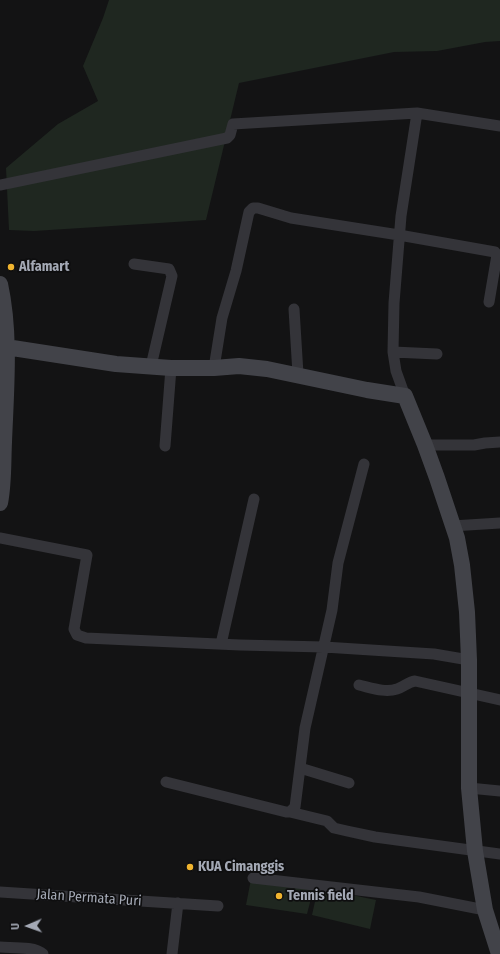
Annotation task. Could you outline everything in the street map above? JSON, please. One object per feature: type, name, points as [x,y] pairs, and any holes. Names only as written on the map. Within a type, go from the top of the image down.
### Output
[{"type":"street","points":[[0,185],[227,138],[230,135],[233,124],[280,120],[344,118],[379,114],[417,113],[500,126]]},
{"type":"street","points":[[417,113],[399,235],[394,303],[393,352],[396,371],[425,445],[457,538],[462,565],[467,612],[469,660],[469,788],[475,851],[486,910],[498,954]]},
{"type":"street","points":[[214,368],[222,318],[236,271],[249,212],[253,208],[258,208],[290,218],[495,252],[497,255],[489,302]]},
{"type":"street","points":[[134,264],[169,269],[172,276],[151,366]]},
{"type":"street","points":[[0,503],[6,348],[1,292]]},
{"type":"street","points":[[294,309],[298,374]]},
{"type":"street","points":[[6,348],[116,364],[171,368],[214,368],[239,366],[267,369],[298,374],[367,390],[405,396]]},
{"type":"street","points":[[393,352],[437,354]]},
{"type":"street","points":[[165,446],[171,368]]},
{"type":"street","points":[[425,445],[474,445],[500,442]]},
{"type":"street","points":[[290,812],[295,807],[305,728],[332,610],[338,563],[364,464]]},
{"type":"street","points":[[221,644],[254,499]]},
{"type":"street","points":[[452,526],[500,524]]},
{"type":"street","points":[[0,538],[87,555],[74,628],[77,635],[86,638],[324,647],[434,654],[469,660]]},
{"type":"street","points":[[360,685],[386,691],[400,688],[410,682],[415,681],[500,700]]},
{"type":"street","points":[[300,768],[349,783]]},
{"type":"street","points":[[166,782],[327,821],[334,828],[374,837],[500,854]]},
{"type":"street","points":[[469,788],[500,791]]},
{"type":"street","points":[[253,878],[406,896],[486,910]]},
{"type":"street","name":"Jalan Permata Puri","points":[[0,892],[218,906]]},
{"type":"street","points":[[172,954],[178,903]]},
{"type":"street","points":[[0,947],[31,949],[43,954]]},
{"type":"shaded area","points":[[109,0],[500,0],[500,41],[485,42],[437,51],[394,52],[239,83],[206,220],[34,231],[9,230],[6,168],[58,124],[98,101],[83,66]]},
{"type":"shaded area","name":"Tennis field","points":[[252,874],[314,887],[307,914],[246,905]]},
{"type":"shaded area","name":"Tennis field","points":[[318,888],[376,900],[370,929],[312,915]]},
{"type":"place","name":"Alfamart","points":[[11,267]]},
{"type":"place","name":"KUA Cimanggis","points":[[190,867]]},
{"type":"place","name":"Tennis field","points":[[279,896]]}]
